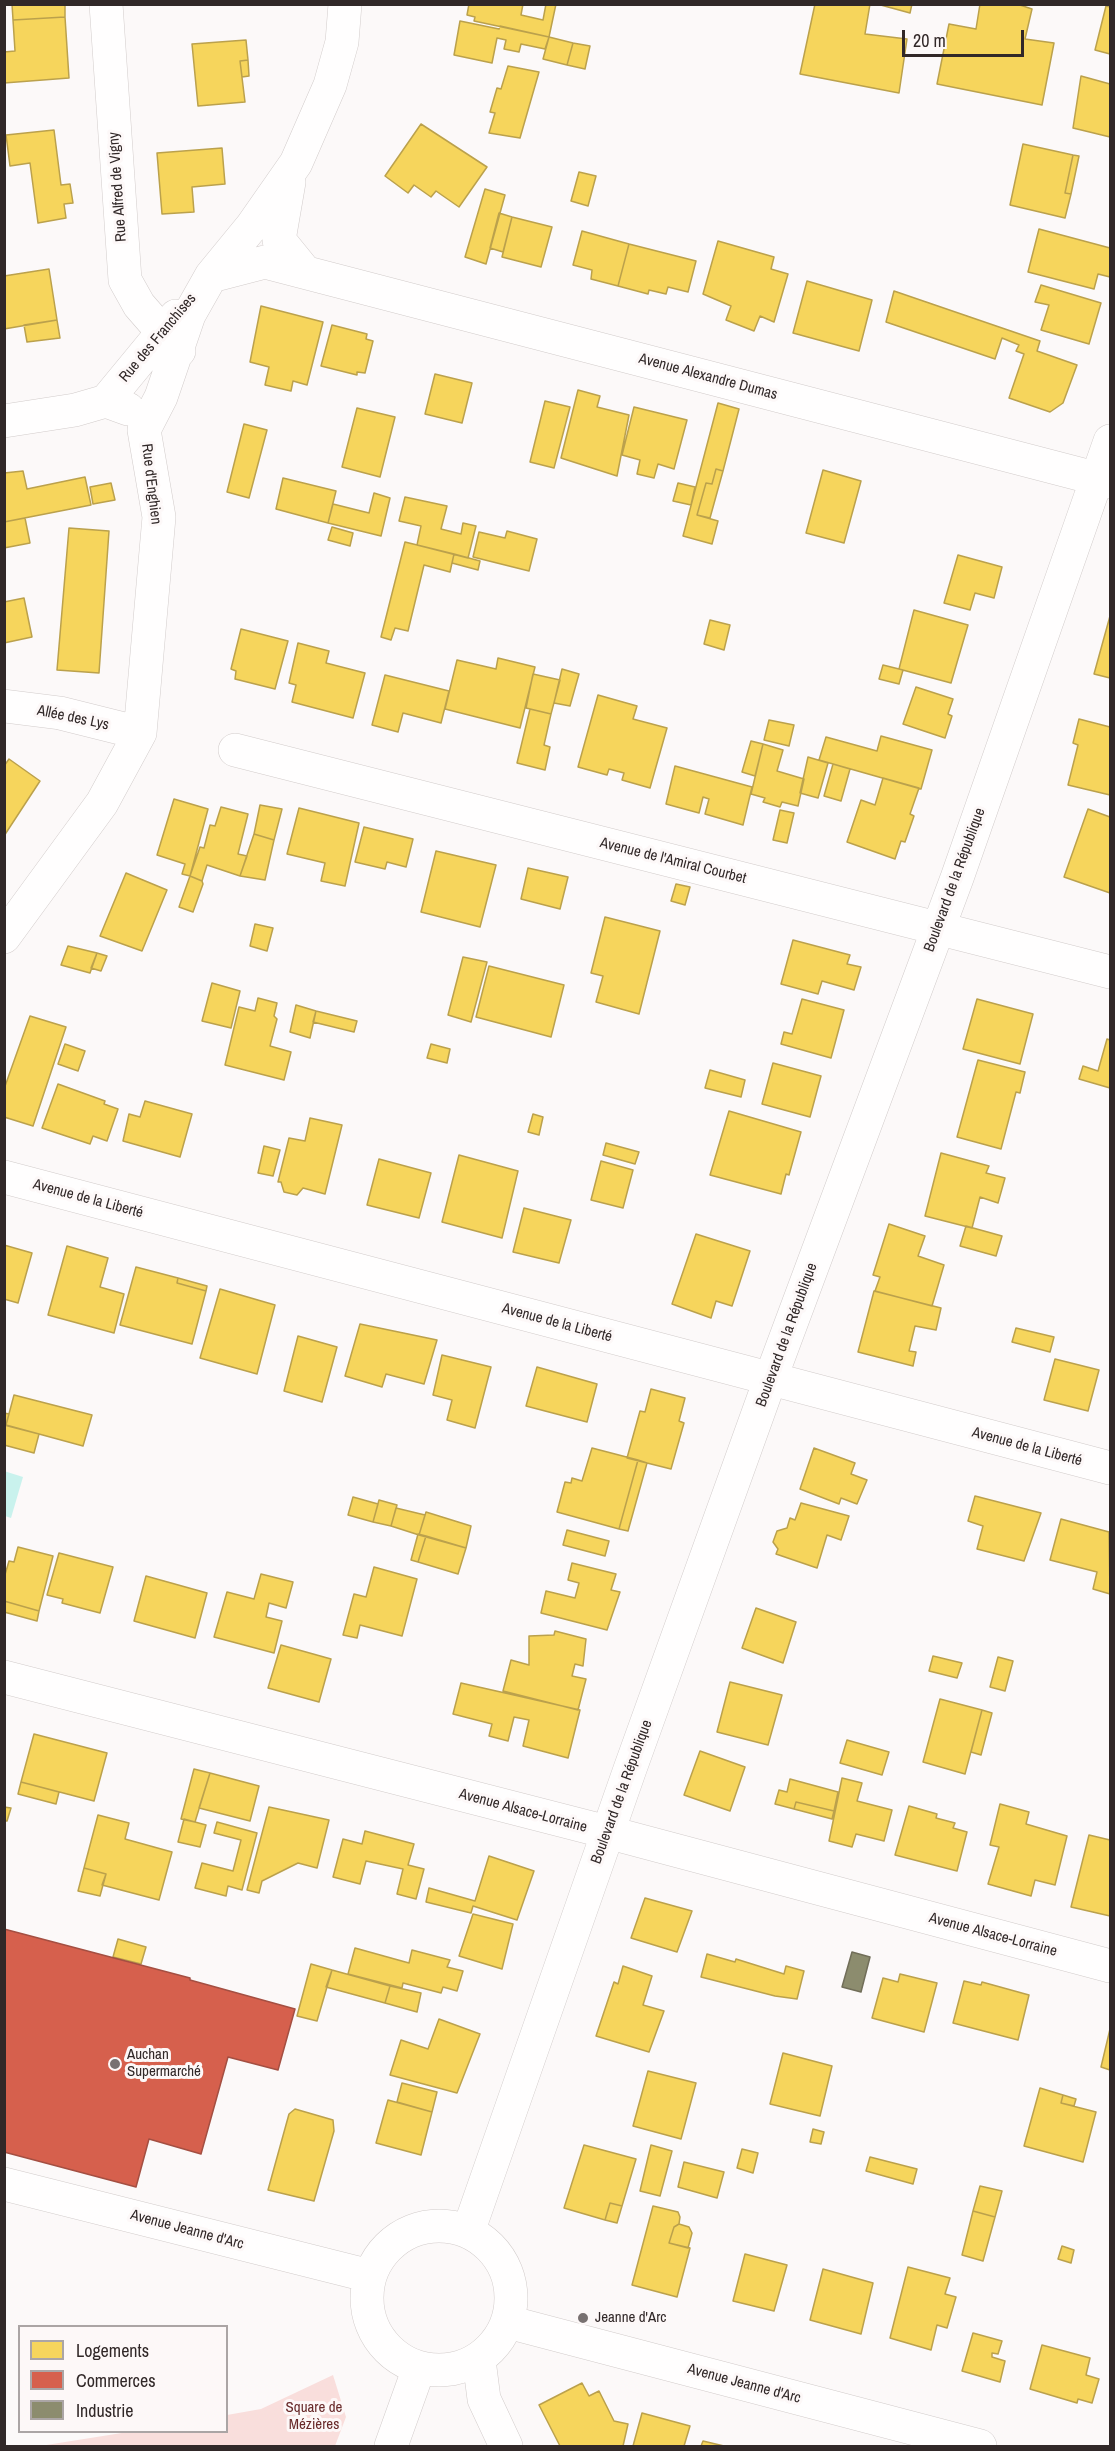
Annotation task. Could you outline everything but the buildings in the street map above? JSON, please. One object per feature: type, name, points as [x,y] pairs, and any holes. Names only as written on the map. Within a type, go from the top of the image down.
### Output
[{"type":"street","name":"Rue Alfred de Vigny","points":[[106,4],[125,280],[139,305],[170,341]]},
{"type":"street","name":"Rue d'Enghien","points":[[4,936],[102,803],[140,733],[159,517],[144,429],[161,398],[170,341],[189,315],[211,276],[291,174],[330,85],[342,42],[345,4]]},
{"type":"street","points":[[291,174],[279,240],[305,272]]},
{"type":"street","name":"Avenue Alexandre Dumas","points":[[211,276],[265,262],[1104,480]]},
{"type":"street","name":"Rue des Franchises","points":[[161,398],[129,410],[106,401],[170,341]]},
{"type":"street","points":[[4,421],[75,410],[106,401]]},
{"type":"street","name":"Boulevard de la République","points":[[468,2232],[607,1832],[770,1380],[1104,480],[1110,441]]},
{"type":"street","name":"Allée des Lys","points":[[4,705],[60,713],[140,733]]},
{"type":"street","name":"Avenue de l'Amiral Courbet","points":[[236,750],[1110,972]]},
{"type":"street","name":"Avenue de la Liberté","points":[[4,1177],[1110,1468]]},
{"type":"street","name":"Avenue Alsace-Lorraine","points":[[4,1677],[607,1832],[1110,1966]]},
{"type":"street","name":"Avenue Jeanne d'Arc","points":[[4,2184],[370,2276]]},
{"type":"street","points":[[439,2226],[468,2232],[487,2243],[501,2259],[510,2279],[512,2300],[508,2322],[497,2343],[479,2360],[460,2368],[440,2371],[419,2368],[398,2359],[381,2343],[370,2322],[366,2299],[370,2276],[378,2258],[392,2243],[409,2232],[439,2226]]},
{"type":"street","name":"Avenue Jeanne d'Arc","points":[[508,2322],[981,2446]]},
{"type":"street","points":[[479,2360],[484,2399],[506,2446]]},
{"type":"street","points":[[391,2446],[419,2368]]},
{"type":"green space","name":"Square de Mézières","points":[[333,2375],[346,2417],[335,2446],[40,2446],[122,2433],[228,2433],[228,2415],[261,2409]]},
{"type":"water","points":[[4,1471],[23,1477],[11,1518],[5,1516]]},
{"type":"place","name":"Auchan Supermarché","points":[[115,2064]]},
{"type":"place","name":"Jeanne d'Arc","points":[[583,2318]]}]
